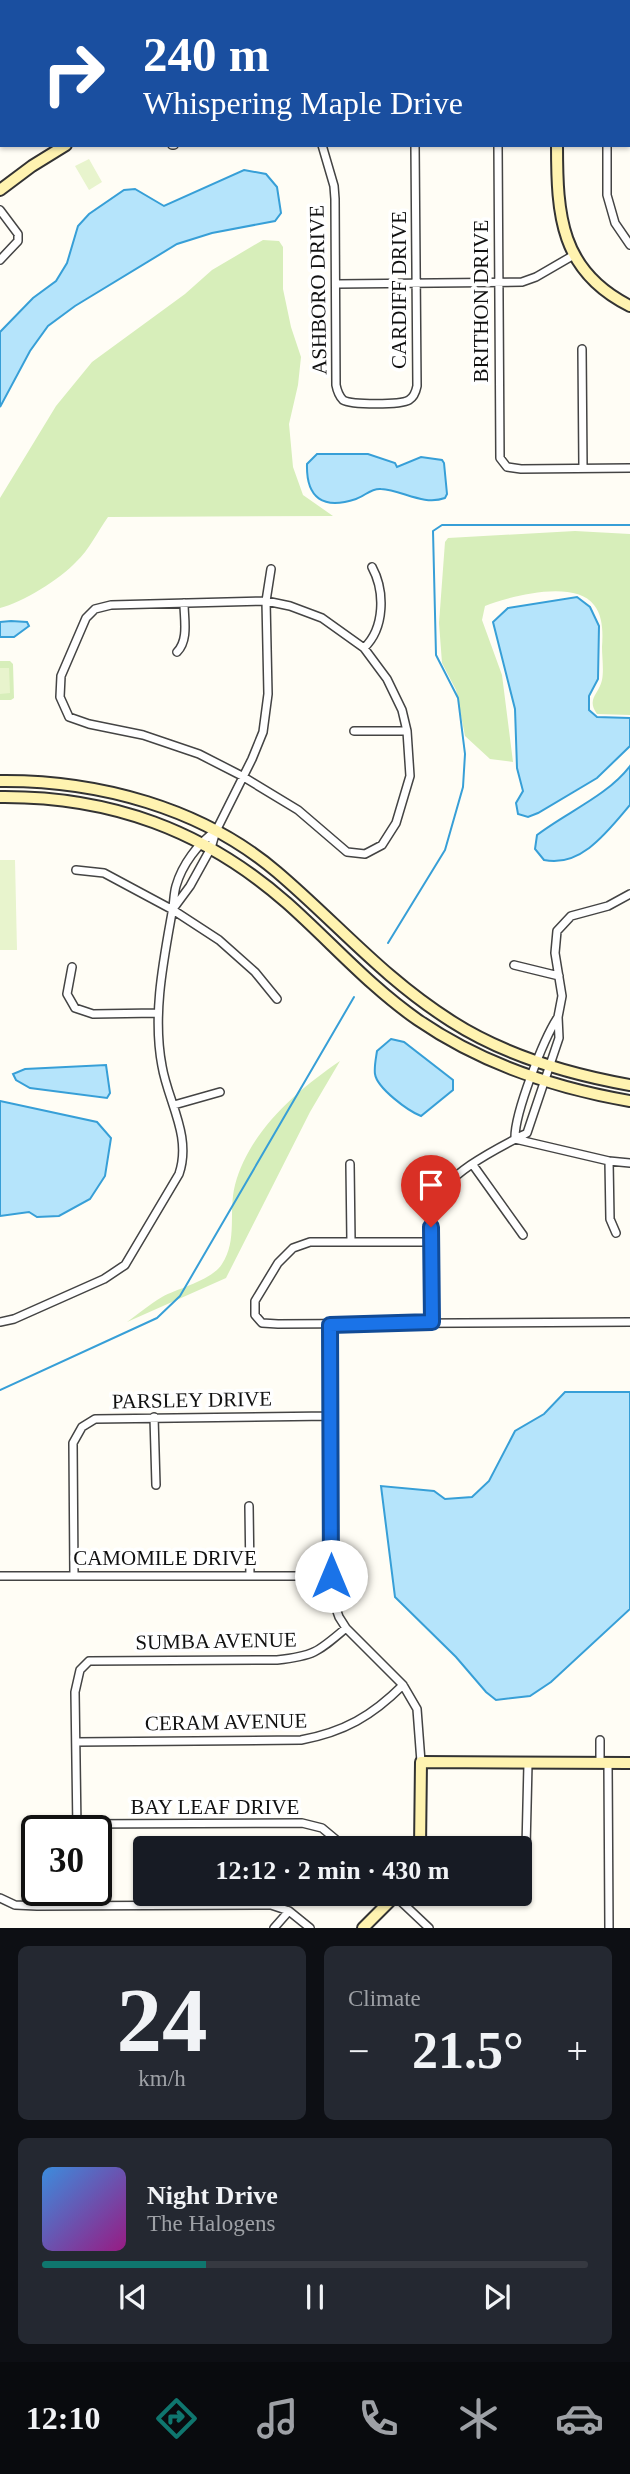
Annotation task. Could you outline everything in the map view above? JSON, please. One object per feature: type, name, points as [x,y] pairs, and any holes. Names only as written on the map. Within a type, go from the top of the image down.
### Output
[{"type":"street","points":[[0,190],[59,147]]},
{"type":"street","name":"ASHBORO DRIVE","points":[[324,147],[334,186],[336,385],[338,394],[344,400],[352,403],[377,403]]},
{"type":"street","name":"CARDIFF DRIVE","points":[[377,403],[408,401],[415,394],[417,386],[415,147]]},
{"type":"street","name":"BRITHON DRIVE","points":[[498,147],[499,458],[507,467],[521,469],[583,468]]},
{"type":"street","points":[[556,147],[558,207],[562,226],[574,255],[598,285],[630,306]]},
{"type":"street","points":[[607,147],[607,195],[615,223],[630,245]]},
{"type":"street","points":[[0,210],[18,233],[18,241],[0,260]]},
{"type":"street","points":[[337,284],[517,283],[531,279],[574,255]]},
{"type":"street","points":[[582,349],[583,468],[630,468]]},
{"type":"street","points":[[364,648],[374,638],[379,625],[380,582],[372,567]]},
{"type":"street","points":[[173,910],[211,848],[216,831],[253,759],[263,732],[268,694],[265,601],[271,569]]},
{"type":"street","points":[[265,601],[290,606],[322,618],[364,648],[387,679],[402,710],[407,731],[410,776],[396,823],[382,845],[365,854],[347,852],[298,810],[199,754],[143,735],[69,717],[60,697],[61,676],[86,618],[95,609],[111,605],[265,601]]},
{"type":"street","points":[[177,652],[182,648],[185,638],[184,603]]},
{"type":"street","points":[[354,731],[407,731]]},
{"type":"street","points":[[0,781],[52,783],[124,795],[172,811],[216,831],[275,870],[378,967],[414,996],[462,1028],[493,1044],[550,1066],[630,1085]]},
{"type":"street","points":[[0,797],[32,797],[90,804],[142,817],[200,842],[263,883],[382,993],[453,1042],[544,1082],[630,1101]]},
{"type":"street","points":[[0,1322],[14,1319],[93,1284],[125,1265],[179,1174],[183,1161],[181,1135],[162,1066],[158,1013],[168,925],[176,885],[200,842],[216,831]]},
{"type":"street","points":[[76,870],[104,873],[173,910],[219,940],[255,972],[277,999]]},
{"type":"street","points":[[432,1322],[430,1242],[435,1202],[453,1179],[527,1133],[559,1038],[558,1017],[562,996],[555,953],[558,931],[571,916],[608,905],[630,894]]},
{"type":"street","points":[[514,965],[559,976]]},
{"type":"street","points":[[72,967],[67,994],[75,1008],[93,1014],[158,1013]]},
{"type":"street","points":[[515,1139],[515,1129],[531,1077],[547,1033],[558,1017]]},
{"type":"street","points":[[174,1105],[220,1092]]},
{"type":"street","points":[[515,1139],[609,1161],[630,1163]]},
{"type":"street","points":[[609,1161],[610,1219],[616,1233]]},
{"type":"street","points":[[350,1164],[351,1241]]},
{"type":"street","points":[[473,1165],[523,1235]]},
{"type":"street","points":[[430,1242],[310,1242],[293,1248],[278,1264],[255,1301],[255,1315],[262,1323],[330,1325],[630,1322]]},
{"type":"street","points":[[330,1325],[333,1600],[346,1628],[402,1685],[417,1709],[421,1762],[420,1836]]},
{"type":"street","name":"PARSLEY DRIVE","points":[[74,1576],[73,1443],[82,1427],[95,1419],[331,1416]]},
{"type":"street","points":[[153,1417],[156,1485]]},
{"type":"street","points":[[249,1506],[250,1576]]},
{"type":"street","name":"CAMOMILE DRIVE","points":[[0,1576],[331,1576]]},
{"type":"street","name":"SUMBA AVENUE","points":[[76,1742],[75,1692],[80,1670],[89,1661],[277,1660],[307,1657],[346,1628]]},
{"type":"street","name":"CERAM AVENUE","points":[[76,1742],[301,1741],[331,1734],[362,1719],[389,1699],[402,1685]]},
{"type":"street","points":[[600,1740],[604,1763],[609,1928]]},
{"type":"street","points":[[76,1742],[77,1815]]},
{"type":"street","points":[[421,1762],[630,1763]]},
{"type":"street","points":[[526,1836],[528,1763]]},
{"type":"street","name":"BAY LEAF DRIVE","points":[[112,1826],[302,1823],[322,1828],[332,1836]]},
{"type":"street","points":[[0,1898],[21,1905]]},
{"type":"street","points":[[112,1905],[271,1905],[289,1911],[310,1928]]},
{"type":"street","points":[[363,1928],[384,1906]]},
{"type":"street","points":[[407,1906],[429,1928]]},
{"type":"street","points":[[274,1928],[289,1911]]},
{"type":"green space","points":[[89,159],[102,182],[89,190],[75,166]]},
{"type":"green space","points":[[263,240],[279,241],[283,247],[283,289],[301,357],[289,424],[293,467],[303,495],[333,516],[108,517],[85,552],[69,569],[29,596],[0,608],[0,498],[56,406],[92,362],[185,294],[212,270]]},
{"type":"green space","points":[[575,531],[630,534],[630,715],[597,714],[594,709],[593,700],[603,676],[602,630],[597,609],[585,597],[558,591],[525,594],[496,602],[485,606],[482,620],[502,675],[513,762],[490,759],[465,736],[456,690],[442,663],[439,623],[445,542],[448,538]]},
{"type":"green space","points":[[0,661],[10,661],[13,664],[14,698],[11,700],[0,700]]},
{"type":"green space","points":[[0,668],[9,668],[10,693],[0,694]]},
{"type":"green space","points":[[0,860],[15,860],[17,950],[0,950]]},
{"type":"green space","points":[[340,1061],[310,1112],[226,1278],[127,1322],[162,1297],[210,1275],[222,1264],[230,1245],[235,1185],[251,1147],[291,1099]]},
{"type":"water","points":[[244,170],[266,174],[277,187],[281,213],[275,221],[212,233],[177,244],[75,306],[48,326],[30,351],[0,407],[0,332],[33,298],[56,281],[67,263],[78,226],[89,214],[124,190],[135,189],[164,206]]},
{"type":"water","points":[[317,454],[368,454],[395,463],[397,467],[421,457],[442,460],[447,494],[445,498],[429,500],[377,489],[356,499],[326,502],[313,493],[307,476],[307,464]]},
{"type":"water","points":[[577,597],[590,607],[599,626],[598,679],[589,696],[589,710],[597,717],[630,718],[630,746],[597,778],[528,817],[518,814],[516,803],[523,791],[517,768],[515,709],[493,622],[508,608]]},
{"type":"water","points":[[0,622],[27,622],[29,626],[14,637],[0,637]]},
{"type":"water","points":[[630,766],[630,805],[603,836],[582,853],[570,858],[544,860],[535,849],[537,835],[598,795],[621,777]]},
{"type":"water","points":[[391,1039],[404,1042],[453,1080],[453,1090],[421,1116],[394,1098],[377,1080],[377,1051]]},
{"type":"water","points":[[106,1065],[110,1093],[107,1098],[30,1088],[16,1080],[13,1074],[25,1069]]},
{"type":"water","points":[[0,1101],[97,1122],[111,1138],[105,1176],[90,1199],[59,1216],[37,1217],[29,1212],[0,1216]]},
{"type":"water","points":[[565,1392],[630,1392],[630,1609],[551,1682],[530,1696],[496,1700],[395,1597],[381,1486],[434,1491],[445,1499],[472,1497],[489,1481],[515,1431],[544,1414]]},
{"type":"waterway","points":[[388,943],[445,850],[463,787],[465,754],[458,698],[436,655],[433,531],[442,525],[630,525]]},
{"type":"waterway","points":[[0,1390],[157,1318],[180,1296],[354,997]]},
{"type":"route","points":[[331,1576],[330,1325],[432,1322],[431,1227]]}]
